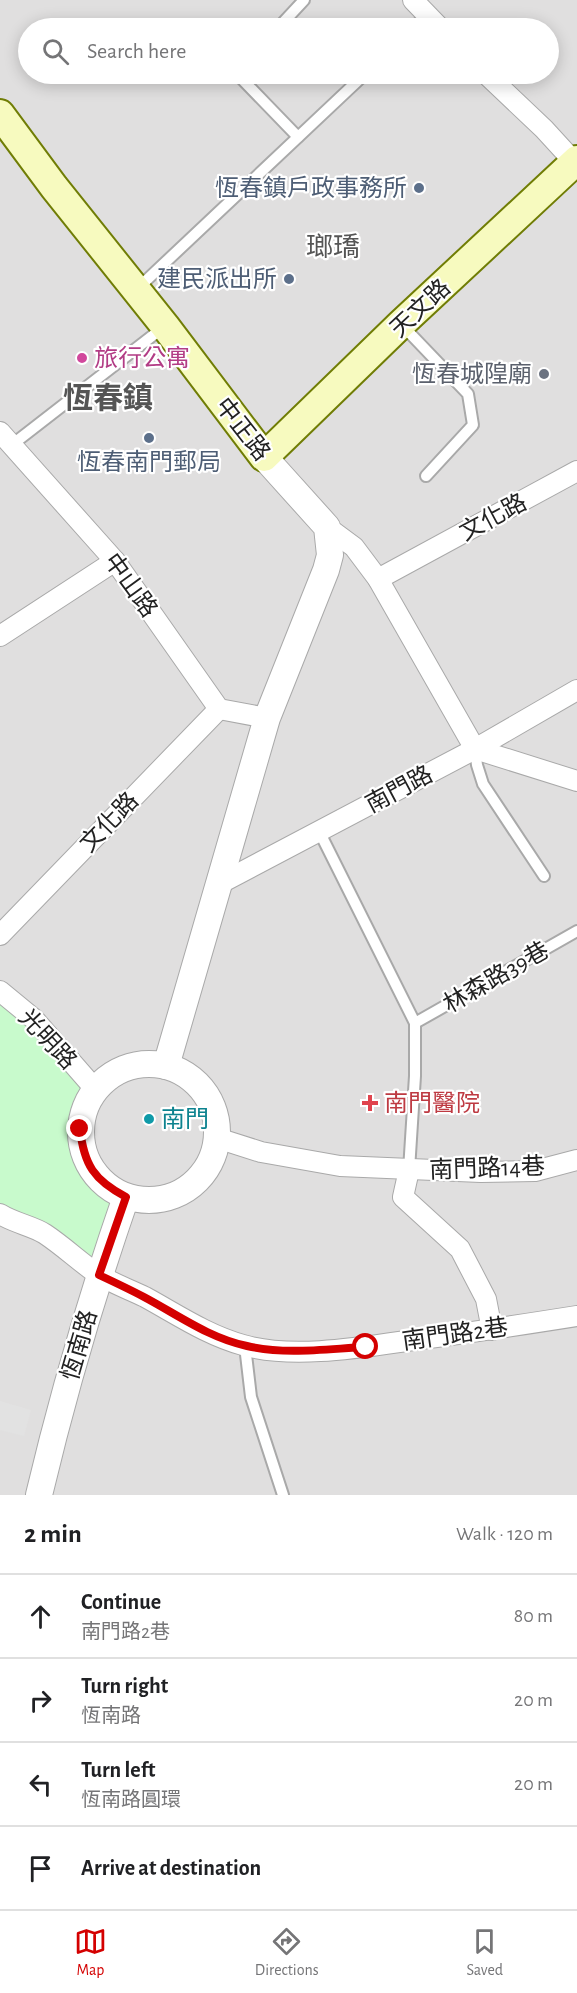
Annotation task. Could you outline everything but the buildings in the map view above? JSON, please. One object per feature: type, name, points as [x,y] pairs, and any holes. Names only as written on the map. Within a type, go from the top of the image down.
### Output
[{"type":"main road","name":"中正路","points":[[0,114],[54,188],[165,326],[264,458]]},
{"type":"main road","name":"天文路","points":[[264,458],[401,324],[576,162]]},
{"type":"street","points":[[413,0],[423,18]]},
{"type":"street","points":[[497,84],[576,162]]},
{"type":"street","name":"中山路","points":[[7,438],[115,561],[219,709]]},
{"type":"street","name":"中正路","points":[[264,458],[327,527],[354,547],[378,579],[475,749]]},
{"type":"street","name":"文化路","points":[[378,579],[577,471]]},
{"type":"street","points":[[166,1066],[267,718],[327,570],[330,555],[327,527]]},
{"type":"street","points":[[0,636],[115,561]]},
{"type":"street","name":"南門路","points":[[219,884],[475,749],[577,690]]},
{"type":"street","points":[[219,709],[267,718]]},
{"type":"street","name":"文化路","points":[[0,935],[219,709]]},
{"type":"street","points":[[475,749],[577,781]]},
{"type":"street","name":"光明路","points":[[0,991],[34,1019],[95,1089]]},
{"type":"street","points":[[135,1065],[166,1066],[195,1081],[213,1107],[218,1138],[214,1154],[208,1168],[198,1180],[186,1190],[172,1197],[141,1200],[126,1197],[107,1186],[92,1171],[82,1151],[80,1129],[84,1108],[95,1089],[106,1078],[120,1070],[135,1065]]},
{"type":"street","points":[[218,1138],[261,1152],[303,1160],[340,1166],[409,1170]]},
{"type":"street","name":"南門路14巷","points":[[492,1330],[486,1299],[460,1249],[403,1197],[409,1170],[535,1171],[577,1160]]},
{"type":"street","name":"恆南路","points":[[39,1495],[54,1433],[99,1275],[126,1197]]},
{"type":"street","name":"南門路2巷","points":[[0,1214],[44,1233],[99,1275],[145,1297],[190,1324],[220,1338],[245,1346],[269,1350],[366,1347],[577,1316]]},
{"type":"lane","points":[[287,18],[304,0]]},
{"type":"lane","points":[[247,84],[298,137]]},
{"type":"lane","points":[[136,290],[354,84]]},
{"type":"lane","points":[[401,324],[468,394],[473,425],[426,476]]},
{"type":"lane","points":[[7,438],[165,326]]},
{"type":"lane","points":[[475,749],[483,784],[544,876]]},
{"type":"lane","points":[[319,831],[415,1023],[415,1076],[409,1170]]},
{"type":"lane","name":"林森路39巷","points":[[415,1023],[577,931]]},
{"type":"lane","points":[[245,1346],[250,1397],[283,1495]]},
{"type":"shaded area","points":[[0,0],[577,0],[577,1495],[0,1495]]},
{"type":"shaded area","points":[[0,1401],[31,1410],[24,1436],[0,1430]]},
{"type":"green space","points":[[0,995],[97,1095],[81,1133],[91,1171],[104,1187],[122,1197],[99,1275],[0,1213]]},
{"type":"place","name":"恆春鎮戶政事務所","points":[[419,188]]},
{"type":"place","name":"建民派出所","points":[[289,279]]},
{"type":"place","name":"旅行公寓","points":[[82,358]]},
{"type":"place","name":"恆春城隍廟","points":[[544,374]]},
{"type":"place","name":"恆春南門郵局","points":[[149,438]]},
{"type":"place","name":"南門醫院","points":[[370,1103]]},
{"type":"place","name":"南門","points":[[149,1119]]},
{"type":"district","name":"瑯𤩝","points":[[333,247]]},
{"type":"district","name":"恆春鎮","points":[[108,398]]},
{"type":"route","points":[[80,1129],[82,1151],[92,1171],[107,1186],[126,1197],[99,1275],[145,1297],[190,1324],[220,1338],[245,1346],[269,1350],[310,1351],[366,1347]]}]
